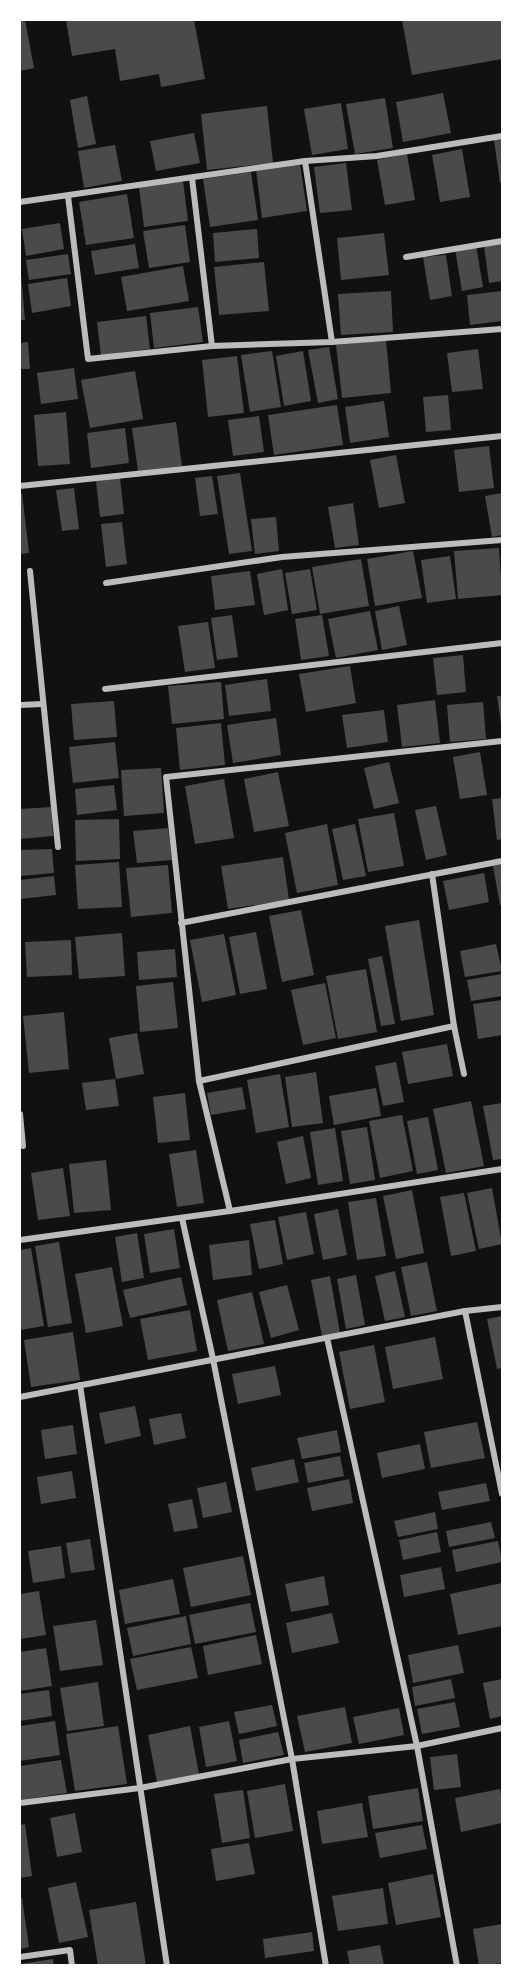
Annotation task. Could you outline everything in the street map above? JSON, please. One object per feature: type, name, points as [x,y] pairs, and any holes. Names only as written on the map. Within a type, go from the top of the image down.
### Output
[{"type":"street","points":[[20,202],[305,161],[377,156],[502,136]]},
{"type":"street","points":[[305,161],[332,342]]},
{"type":"street","points":[[192,178],[212,346]]},
{"type":"street","points":[[68,196],[88,359],[212,346],[332,342],[502,329]]},
{"type":"street","points":[[406,257],[502,241]]},
{"type":"street","points":[[20,486],[502,436]]},
{"type":"street","points":[[106,583],[282,557],[502,540]]},
{"type":"street","points":[[30,571],[58,847]]},
{"type":"street","points":[[105,689],[502,643]]},
{"type":"street","points":[[20,705],[44,704]]},
{"type":"street","points":[[230,1211],[199,1081],[166,777],[502,741]]},
{"type":"street","points":[[181,923],[502,861]]},
{"type":"street","points":[[432,874],[454,1026],[464,1074]]},
{"type":"street","points":[[199,1081],[454,1026]]},
{"type":"street","points":[[20,1114],[23,1146]]},
{"type":"street","points":[[20,1240],[230,1211],[502,1169]]},
{"type":"street","points":[[182,1218],[213,1359],[292,1759],[326,1965]]},
{"type":"street","points":[[20,1397],[465,1311],[502,1307]]},
{"type":"street","points":[[465,1311],[502,1494]]},
{"type":"street","points":[[327,1338],[417,1746],[457,1965]]},
{"type":"street","points":[[80,1385],[167,1965]]},
{"type":"street","points":[[20,1803],[141,1788],[292,1759],[417,1746],[502,1728]]},
{"type":"street","points":[[20,1957],[70,1950],[72,1965]]},
{"type":"building","points":[[20,20],[25,20],[34,68],[20,71]]},
{"type":"building","points":[[66,20],[194,20],[205,79],[161,87],[159,74],[120,81],[115,49],[72,56]]},
{"type":"building","points":[[402,20],[502,20],[502,59],[412,75]]},
{"type":"building","points":[[443,93],[451,133],[403,142],[396,102]]},
{"type":"building","points":[[87,96],[96,144],[78,148],[70,100]]},
{"type":"building","points":[[385,98],[393,148],[355,154],[346,104]]},
{"type":"building","points":[[341,103],[348,149],[312,155],[304,109]]},
{"type":"building","points":[[267,106],[273,163],[207,170],[201,114]]},
{"type":"building","points":[[194,133],[200,163],[156,171],[150,141]]},
{"type":"building","points":[[502,139],[502,183],[500,183],[494,140]]},
{"type":"building","points":[[115,145],[122,181],[84,188],[78,151]]},
{"type":"building","points":[[462,149],[470,197],[440,202],[432,155]]},
{"type":"building","points":[[407,154],[415,200],[385,205],[377,160]]},
{"type":"building","points":[[346,163],[352,210],[320,213],[314,167]]},
{"type":"building","points":[[300,164],[307,211],[262,218],[256,170]]},
{"type":"building","points":[[251,172],[258,220],[210,227],[203,179]]},
{"type":"building","points":[[183,181],[188,221],[144,227],[139,187]]},
{"type":"building","points":[[127,194],[134,238],[86,245],[79,202]]},
{"type":"building","points":[[60,223],[64,249],[26,256],[22,229]]},
{"type":"building","points":[[185,225],[190,262],[149,268],[143,231]]},
{"type":"building","points":[[257,229],[259,258],[215,262],[213,233]]},
{"type":"building","points":[[384,233],[389,275],[341,280],[337,238]]},
{"type":"building","points":[[502,243],[502,281],[489,283],[484,246]]},
{"type":"building","points":[[135,244],[139,268],[95,275],[91,251]]},
{"type":"building","points":[[476,245],[483,287],[462,291],[455,249]]},
{"type":"building","points":[[68,254],[71,274],[29,280],[26,260]]},
{"type":"building","points":[[446,255],[452,296],[430,300],[423,257]]},
{"type":"building","points":[[264,262],[269,311],[219,315],[214,267]]},
{"type":"building","points":[[183,266],[189,301],[127,311],[121,277]]},
{"type":"building","points":[[21,274],[25,320],[20,320]]},
{"type":"building","points":[[67,278],[71,306],[32,313],[28,284]]},
{"type":"building","points":[[391,291],[393,332],[341,335],[338,294]]},
{"type":"building","points":[[502,291],[502,321],[470,325],[467,295]]},
{"type":"building","points":[[198,307],[203,342],[154,348],[150,313]]},
{"type":"building","points":[[146,316],[150,349],[101,355],[97,322]]},
{"type":"building","points":[[386,340],[391,393],[342,398],[336,345]]},
{"type":"building","points":[[28,342],[30,369],[20,369],[20,343]]},
{"type":"building","points":[[329,347],[338,399],[318,403],[308,350]]},
{"type":"building","points":[[478,349],[483,389],[452,392],[447,353]]},
{"type":"building","points":[[272,351],[281,407],[250,412],[241,355]]},
{"type":"building","points":[[303,351],[311,401],[284,406],[276,356]]},
{"type":"building","points":[[237,356],[244,413],[208,417],[202,360]]},
{"type":"building","points":[[74,368],[78,399],[41,404],[37,373]]},
{"type":"building","points":[[135,371],[143,419],[90,428],[81,380]]},
{"type":"building","points":[[448,395],[451,430],[426,432],[423,397]]},
{"type":"building","points":[[384,401],[389,437],[350,443],[345,407]]},
{"type":"building","points":[[337,405],[343,445],[274,455],[268,415]]},
{"type":"building","points":[[66,412],[70,464],[38,466],[34,415]]},
{"type":"building","points":[[259,416],[264,452],[233,456],[228,420]]},
{"type":"building","points":[[176,422],[182,466],[138,471],[132,428]]},
{"type":"building","points":[[125,428],[129,463],[91,468],[87,433]]},
{"type":"building","points":[[489,446],[494,488],[459,492],[454,450]]},
{"type":"building","points":[[396,455],[405,503],[379,508],[370,460]]},
{"type":"building","points":[[240,473],[252,551],[229,554],[217,476]]},
{"type":"building","points":[[212,476],[218,514],[200,516],[195,478]]},
{"type":"building","points":[[120,478],[124,514],[100,517],[96,481]]},
{"type":"building","points":[[74,488],[79,529],[62,531],[56,490]]},
{"type":"building","points":[[22,493],[29,553],[20,554],[20,494]]},
{"type":"building","points":[[502,493],[502,535],[492,537],[485,496]]},
{"type":"building","points":[[353,503],[359,545],[335,548],[328,507]]},
{"type":"building","points":[[276,517],[279,551],[255,554],[251,519]]},
{"type":"building","points":[[122,522],[127,564],[106,567],[101,524]]},
{"type":"building","points":[[499,548],[502,595],[458,599],[454,551]]},
{"type":"building","points":[[413,551],[422,598],[375,606],[367,559]]},
{"type":"building","points":[[450,556],[456,599],[427,603],[421,560]]},
{"type":"building","points":[[361,559],[369,606],[320,614],[312,567]]},
{"type":"building","points":[[282,569],[288,610],[264,615],[257,574]]},
{"type":"building","points":[[310,569],[317,610],[292,614],[285,573]]},
{"type":"building","points":[[250,571],[255,605],[215,610],[211,576]]},
{"type":"building","points":[[399,606],[407,645],[382,650],[375,611]]},
{"type":"building","points":[[370,611],[378,650],[336,658],[328,619]]},
{"type":"building","points":[[232,615],[238,657],[217,660],[211,618]]},
{"type":"building","points":[[322,615],[329,656],[301,660],[295,619]]},
{"type":"building","points":[[208,622],[215,668],[185,672],[178,626]]},
{"type":"building","points":[[463,655],[466,692],[437,695],[433,658]]},
{"type":"building","points":[[350,666],[356,703],[306,712],[299,674]]},
{"type":"building","points":[[267,679],[271,711],[229,716],[225,685]]},
{"type":"building","points":[[221,682],[224,719],[172,724],[168,686]]},
{"type":"building","points":[[497,696],[502,696],[502,724],[501,724]]},
{"type":"building","points":[[435,700],[440,743],[402,747],[397,705]]},
{"type":"building","points":[[114,701],[117,737],[74,740],[71,704]]},
{"type":"building","points":[[483,702],[486,739],[450,742],[447,705]]},
{"type":"building","points":[[384,710],[388,742],[347,748],[342,715]]},
{"type":"building","points":[[276,718],[281,755],[233,763],[227,725]]},
{"type":"building","points":[[221,723],[225,765],[180,770],[176,728]]},
{"type":"building","points":[[115,742],[119,778],[73,783],[69,747]]},
{"type":"building","points":[[480,752],[487,795],[460,799],[453,757]]},
{"type":"building","points":[[389,762],[399,803],[374,809],[364,768]]},
{"type":"building","points":[[161,768],[164,813],[124,816],[121,770]]},
{"type":"building","points":[[278,772],[289,826],[254,832],[244,779]]},
{"type":"building","points":[[224,779],[234,838],[195,844],[185,786]]},
{"type":"building","points":[[114,785],[117,810],[77,815],[75,789]]},
{"type":"building","points":[[502,798],[502,839],[497,840],[492,799]]},
{"type":"building","points":[[436,806],[447,855],[426,860],[415,810]]},
{"type":"building","points":[[51,807],[53,836],[20,839],[20,809]]},
{"type":"building","points":[[394,813],[404,866],[368,872],[358,819]]},
{"type":"building","points":[[119,819],[120,859],[76,861],[75,820]]},
{"type":"building","points":[[327,824],[338,885],[297,893],[285,833]]},
{"type":"building","points":[[355,824],[366,876],[343,880],[332,829]]},
{"type":"building","points":[[168,828],[172,860],[137,863],[133,831]]},
{"type":"building","points":[[52,849],[54,873],[20,876],[20,850]]},
{"type":"building","points":[[283,857],[289,900],[228,909],[221,866]]},
{"type":"building","points":[[119,862],[122,907],[78,909],[75,865]]},
{"type":"building","points":[[502,864],[502,905],[500,905],[493,866]]},
{"type":"building","points":[[168,865],[172,913],[131,917],[126,868]]},
{"type":"building","points":[[484,873],[489,902],[449,910],[443,881]]},
{"type":"building","points":[[54,876],[56,895],[20,899],[20,880]]},
{"type":"building","points":[[301,910],[314,975],[282,982],[269,916]]},
{"type":"building","points":[[419,920],[434,1015],[401,1021],[385,926]]},
{"type":"building","points":[[256,932],[267,989],[240,994],[229,937]]},
{"type":"building","points":[[122,933],[125,976],[79,979],[75,937]]},
{"type":"building","points":[[224,934],[236,995],[202,1002],[190,940]]},
{"type":"building","points":[[71,940],[72,975],[27,977],[25,942]]},
{"type":"building","points":[[496,944],[502,971],[465,977],[460,951]]},
{"type":"building","points":[[175,949],[177,977],[139,980],[137,952]]},
{"type":"building","points":[[382,956],[395,1024],[381,1026],[368,959]]},
{"type":"building","points":[[366,969],[377,1032],[338,1039],[326,976]]},
{"type":"building","points":[[502,974],[502,996],[471,1001],[467,980]]},
{"type":"building","points":[[173,982],[178,1028],[140,1032],[136,986]]},
{"type":"building","points":[[325,983],[336,1038],[303,1045],[291,990]]},
{"type":"building","points":[[502,1000],[502,1035],[478,1039],[473,1004]]},
{"type":"building","points":[[64,1012],[69,1069],[29,1073],[23,1016]]},
{"type":"building","points":[[137,1033],[144,1074],[116,1079],[109,1038]]},
{"type":"building","points":[[447,1044],[453,1076],[408,1084],[402,1052]]},
{"type":"building","points":[[396,1062],[404,1102],[383,1106],[375,1066]]},
{"type":"building","points":[[316,1072],[323,1123],[292,1127],[285,1077]]},
{"type":"building","points":[[280,1074],[289,1127],[256,1133],[247,1080]]},
{"type":"building","points":[[115,1079],[119,1106],[86,1110],[82,1083]]},
{"type":"building","points":[[242,1087],[246,1109],[211,1115],[207,1093]]},
{"type":"building","points":[[376,1088],[381,1116],[334,1125],[329,1096]]},
{"type":"building","points":[[185,1093],[190,1140],[158,1143],[153,1097]]},
{"type":"building","points":[[471,1101],[484,1166],[446,1173],[433,1109]]},
{"type":"building","points":[[502,1103],[502,1159],[493,1160],[483,1106]]},
{"type":"building","points":[[402,1115],[413,1171],[380,1178],[369,1121]]},
{"type":"building","points":[[428,1117],[438,1170],[417,1174],[407,1121]]},
{"type":"building","points":[[367,1127],[375,1180],[350,1184],[341,1131]]},
{"type":"building","points":[[335,1128],[343,1181],[318,1185],[310,1132]]},
{"type":"building","points":[[303,1136],[311,1178],[286,1184],[277,1142]]},
{"type":"building","points":[[196,1150],[204,1203],[177,1207],[169,1154]]},
{"type":"building","points":[[106,1160],[111,1210],[74,1213],[69,1164]]},
{"type":"building","points":[[63,1168],[70,1216],[38,1220],[31,1173]]},
{"type":"building","points":[[492,1188],[502,1244],[479,1249],[467,1193]]},
{"type":"building","points":[[412,1190],[424,1253],[396,1259],[383,1196]]},
{"type":"building","points":[[464,1193],[476,1251],[451,1256],[440,1197]]},
{"type":"building","points":[[376,1198],[386,1256],[357,1260],[348,1202]]},
{"type":"building","points":[[338,1209],[347,1255],[323,1260],[314,1214]]},
{"type":"building","points":[[306,1212],[314,1254],[287,1260],[278,1217]]},
{"type":"building","points":[[275,1220],[283,1264],[259,1269],[250,1224]]},
{"type":"building","points":[[174,1229],[180,1268],[150,1273],[144,1234]]},
{"type":"building","points":[[137,1233],[144,1278],[122,1282],[115,1237]]},
{"type":"building","points":[[249,1240],[252,1275],[213,1280],[209,1245]]},
{"type":"building","points":[[59,1242],[72,1323],[48,1327],[35,1246]]},
{"type":"building","points":[[31,1248],[44,1326],[20,1330],[20,1250]]},
{"type":"building","points":[[427,1262],[437,1311],[411,1316],[401,1267]]},
{"type":"building","points":[[112,1267],[123,1326],[86,1333],[75,1274]]},
{"type":"building","points":[[395,1271],[405,1317],[385,1321],[375,1276]]},
{"type":"building","points":[[356,1275],[365,1325],[346,1329],[337,1279]]},
{"type":"building","points":[[330,1276],[340,1333],[322,1336],[311,1280]]},
{"type":"building","points":[[181,1277],[187,1305],[130,1318],[123,1290]]},
{"type":"building","points":[[287,1285],[299,1330],[271,1338],[259,1292]]},
{"type":"building","points":[[252,1292],[264,1344],[228,1351],[217,1300]]},
{"type":"building","points":[[190,1310],[197,1351],[148,1360],[140,1319]]},
{"type":"building","points":[[502,1316],[502,1368],[497,1369],[487,1319]]},
{"type":"building","points":[[73,1332],[80,1380],[31,1387],[24,1340]]},
{"type":"building","points":[[435,1337],[443,1379],[393,1389],[385,1347]]},
{"type":"building","points":[[374,1345],[385,1402],[350,1409],[339,1352]]},
{"type":"building","points":[[275,1366],[281,1395],[238,1404],[232,1374]]},
{"type":"building","points":[[135,1406],[141,1436],[105,1444],[99,1413]]},
{"type":"building","points":[[181,1413],[186,1438],[154,1445],[149,1419]]},
{"type":"building","points":[[477,1422],[485,1458],[431,1468],[424,1432]]},
{"type":"building","points":[[73,1425],[77,1454],[45,1459],[41,1430]]},
{"type":"building","points":[[337,1430],[341,1452],[302,1459],[297,1438]]},
{"type":"building","points":[[420,1444],[425,1469],[382,1478],[377,1453]]},
{"type":"building","points":[[340,1456],[344,1476],[308,1483],[304,1463]]},
{"type":"building","points":[[294,1459],[299,1482],[256,1491],[251,1468]]},
{"type":"building","points":[[72,1471],[76,1498],[41,1504],[37,1477]]},
{"type":"building","points":[[349,1479],[353,1503],[312,1511],[307,1488]]},
{"type":"building","points":[[226,1482],[232,1512],[203,1518],[197,1488]]},
{"type":"building","points":[[486,1483],[490,1501],[442,1510],[438,1492]]},
{"type":"building","points":[[192,1499],[198,1528],[174,1532],[168,1504]]},
{"type":"building","points":[[435,1512],[438,1529],[398,1537],[394,1521]]},
{"type":"building","points":[[491,1522],[495,1538],[449,1547],[446,1531]]},
{"type":"building","points":[[437,1532],[441,1552],[403,1560],[399,1540]]},
{"type":"building","points":[[90,1539],[95,1570],[71,1573],[66,1543]]},
{"type":"building","points":[[498,1541],[502,1562],[456,1572],[452,1550]]},
{"type":"building","points":[[61,1546],[65,1578],[33,1583],[28,1551]]},
{"type":"building","points":[[243,1556],[251,1595],[191,1607],[183,1568]]},
{"type":"building","points":[[441,1567],[445,1589],[404,1597],[400,1575]]},
{"type":"building","points":[[324,1576],[329,1605],[291,1612],[285,1584]]},
{"type":"building","points":[[173,1579],[180,1614],[125,1624],[119,1590]]},
{"type":"building","points":[[502,1583],[502,1626],[458,1635],[450,1594]]},
{"type":"building","points":[[39,1591],[46,1635],[20,1639],[20,1594]]},
{"type":"building","points":[[250,1603],[256,1632],[195,1644],[189,1615]]},
{"type":"building","points":[[332,1613],[339,1643],[292,1653],[286,1623]]},
{"type":"building","points":[[186,1616],[191,1644],[133,1656],[127,1628]]},
{"type":"building","points":[[96,1620],[103,1665],[60,1671],[53,1626]]},
{"type":"building","points":[[256,1635],[262,1664],[208,1675],[203,1646]]},
{"type":"building","points":[[458,1645],[464,1673],[413,1683],[408,1655]]},
{"type":"building","points":[[191,1647],[198,1678],[137,1690],[130,1659]]},
{"type":"building","points":[[46,1648],[52,1686],[20,1691],[20,1652]]},
{"type":"building","points":[[451,1679],[455,1698],[415,1706],[412,1687]]},
{"type":"building","points":[[502,1679],[502,1716],[490,1719],[483,1683]]},
{"type":"building","points":[[98,1682],[104,1726],[67,1731],[60,1688]]},
{"type":"building","points":[[49,1690],[52,1716],[20,1721],[20,1694]]},
{"type":"building","points":[[455,1702],[460,1727],[422,1734],[417,1709]]},
{"type":"building","points":[[272,1705],[277,1726],[239,1734],[234,1712]]},
{"type":"building","points":[[345,1707],[352,1743],[305,1752],[297,1716]]},
{"type":"building","points":[[399,1708],[404,1735],[359,1744],[353,1717]]},
{"type":"building","points":[[55,1721],[60,1755],[20,1761],[20,1726]]},
{"type":"building","points":[[229,1721],[237,1761],[206,1767],[199,1727]]},
{"type":"building","points":[[118,1726],[127,1784],[75,1791],[66,1734]]},
{"type":"building","points":[[190,1726],[199,1774],[157,1782],[148,1735]]},
{"type":"building","points":[[278,1732],[284,1755],[243,1763],[239,1740]]},
{"type":"building","points":[[457,1754],[461,1787],[434,1790],[430,1757]]},
{"type":"building","points":[[61,1760],[67,1793],[20,1800],[20,1766]]},
{"type":"building","points":[[285,1784],[293,1831],[255,1838],[247,1791]]},
{"type":"building","points":[[418,1788],[423,1821],[373,1829],[368,1796]]},
{"type":"building","points":[[500,1789],[502,1823],[461,1832],[455,1798]]},
{"type":"building","points":[[243,1790],[250,1838],[222,1843],[214,1794]]},
{"type":"building","points":[[362,1803],[368,1837],[322,1844],[317,1811]]},
{"type":"building","points":[[75,1813],[82,1852],[57,1857],[50,1818]]},
{"type":"building","points":[[25,1824],[32,1876],[20,1878],[20,1825]]},
{"type":"building","points":[[422,1825],[427,1849],[380,1858],[375,1833]]},
{"type":"building","points":[[249,1843],[255,1874],[216,1881],[211,1849]]},
{"type":"building","points":[[433,1874],[441,1917],[396,1925],[388,1883]]},
{"type":"building","points":[[76,1882],[88,1937],[59,1943],[48,1888]]},
{"type":"building","points":[[383,1888],[388,1924],[338,1931],[332,1896]]},
{"type":"building","points":[[20,1898],[22,1898],[29,1947],[20,1949]]},
{"type":"building","points":[[136,1902],[146,1966],[98,1966],[89,1910]]},
{"type":"building","points":[[502,1924],[502,1963],[479,1966],[473,1929]]},
{"type":"building","points":[[312,1932],[314,1951],[265,1958],[263,1939]]},
{"type":"building","points":[[380,1945],[384,1965],[350,1966],[347,1951]]},
{"type":"building","points":[[53,1959],[54,1966],[20,1966],[20,1964]]}]
